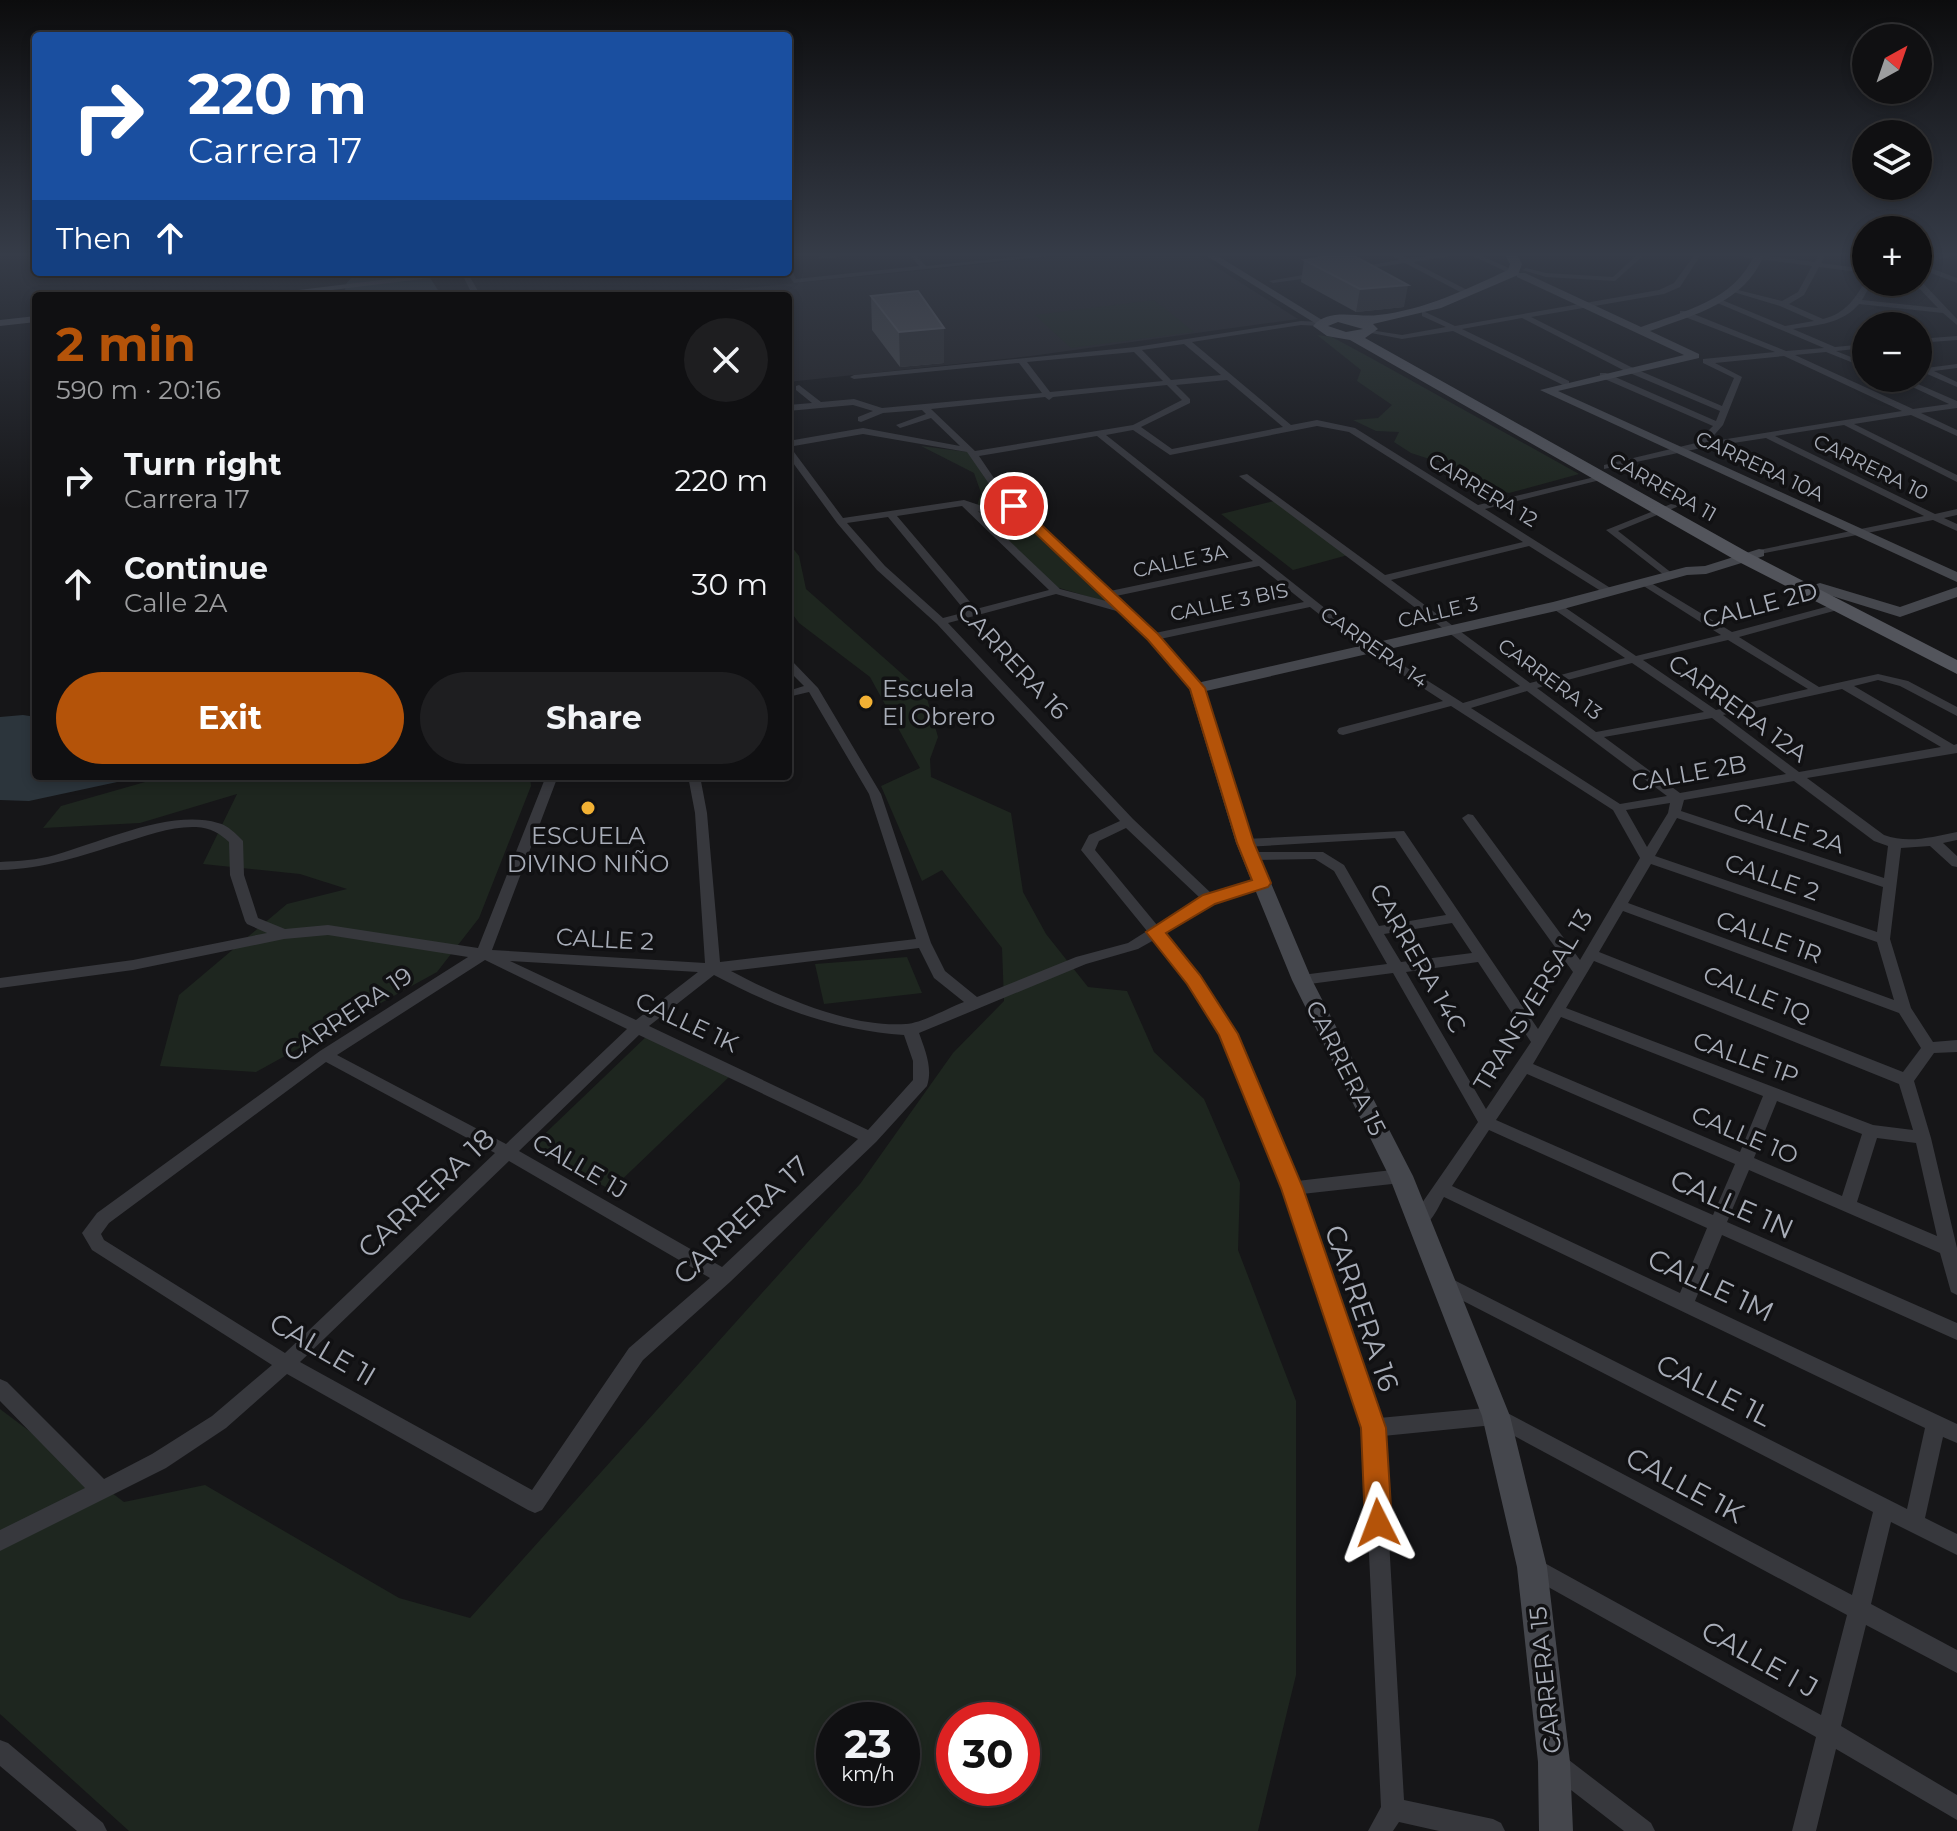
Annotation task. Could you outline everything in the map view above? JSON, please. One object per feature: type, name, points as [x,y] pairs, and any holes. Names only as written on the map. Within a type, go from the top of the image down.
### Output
[{"type":"main road","name":"CARRERA 11","points":[[1375,338],[1751,555],[1957,659]]},
{"type":"main road","name":"CARRERA 11","points":[[1375,338],[1605,472]]},
{"type":"main road","points":[[1659,338],[1701,359]]},
{"type":"main road","points":[[1566,383],[1628,369],[1701,359]]},
{"type":"main road","name":"CARRERA 10A","points":[[1566,383],[1546,390],[1957,578]]},
{"type":"main road","name":"CARRERA 11","points":[[1666,508],[1696,530],[1751,555]]},
{"type":"main road","name":"CALLE 3","points":[[1686,571],[1689,564],[1715,553],[1715,548],[1696,530]]},
{"type":"main road","name":"CALLE 3","points":[[1197,688],[1370,649],[1449,627],[1556,606],[1686,571],[1706,570],[1751,555]]},
{"type":"main road","name":"CARRERA 11","points":[[1813,588],[1837,607],[1957,668]]},
{"type":"main road","points":[[1813,588],[1900,612],[1957,592]]},
{"type":"main road","name":"CARRERA 15","points":[[1197,688],[1248,849],[1302,980],[1401,1176],[1496,1416],[1532,1567],[1554,1762],[1556,1831]]},
{"type":"street","points":[[854,377],[1136,349],[1210,338]]},
{"type":"street","points":[[1478,338],[1566,383]]},
{"type":"street","points":[[1567,338],[1628,369],[1725,410]]},
{"type":"street","points":[[1747,338],[1957,433]]},
{"type":"street","points":[[1811,338],[1836,350]]},
{"type":"street","points":[[1187,342],[1289,428]]},
{"type":"street","points":[[1701,359],[1852,348]]},
{"type":"street","points":[[792,443],[863,431],[972,452],[1135,427],[1187,401],[1136,349]]},
{"type":"street","points":[[1826,350],[1852,360]]},
{"type":"street","points":[[1696,448],[1719,425],[1738,377],[1701,359]]},
{"type":"street","points":[[1022,361],[1049,397]]},
{"type":"street","points":[[1932,369],[1957,366]]},
{"type":"street","points":[[1603,375],[1719,425]]},
{"type":"street","points":[[1932,375],[1957,385]]},
{"type":"street","points":[[792,407],[854,402],[881,411],[929,412],[1228,377]]},
{"type":"street","points":[[799,388],[818,404]]},
{"type":"street","points":[[1928,392],[1957,405]]},
{"type":"street","points":[[1478,508],[1677,449],[1770,437],[1957,405]]},
{"type":"street","points":[[861,419],[881,411]]},
{"type":"street","points":[[900,425],[929,412]]},
{"type":"street","name":"CARRERA 15","points":[[929,412],[972,452],[997,489],[1153,637],[1197,688]]},
{"type":"street","name":"CARRERA 12","points":[[1289,428],[1317,423],[1352,430],[1608,591]]},
{"type":"street","points":[[1845,423],[1957,479]]},
{"type":"street","points":[[1135,427],[1170,452],[1289,428]]},
{"type":"street","name":"CARRERA 14","points":[[1097,432],[1370,649],[1618,808],[1647,858]]},
{"type":"street","name":"CARRERA 10","points":[[1770,437],[1957,528]]},
{"type":"street","name":"CARRERA 16","points":[[792,455],[840,521],[881,568],[941,622],[1128,822],[1209,899]]},
{"type":"street","name":"CARRERA 13","points":[[1244,476],[1597,735],[1676,805]]},
{"type":"street","points":[[840,521],[964,503],[1035,527]]},
{"type":"street","points":[[964,503],[1056,591],[1124,610]]},
{"type":"street","points":[[1666,508],[1612,527],[1611,533],[1669,576]]},
{"type":"street","name":"CALLE 3","points":[[1751,555],[1957,512]]},
{"type":"street","points":[[891,514],[973,613]]},
{"type":"street","points":[[1383,579],[1533,542]]},
{"type":"street","name":"CALLE 3A","points":[[1108,595],[1261,562]]},
{"type":"street","points":[[1646,583],[1818,691]]},
{"type":"street","points":[[941,622],[1056,591]]},
{"type":"street","name":"CALLE 3 BIS","points":[[1153,637],[1312,603]]},
{"type":"street","name":"CARRERA 12A","points":[[1556,606],[1714,714],[1879,838],[1895,845]]},
{"type":"street","name":"CALLE 2D","points":[[1343,731],[1630,659],[1733,638],[1837,607]]},
{"type":"street","points":[[792,667],[812,688],[875,794],[924,943],[939,974],[973,1002]]},
{"type":"street","points":[[1597,735],[1714,714],[1878,677],[1891,678],[1957,712]]},
{"type":"street","points":[[1844,685],[1956,749]]},
{"type":"street","points":[[792,693],[812,688]]},
{"type":"street","name":"CALLE 2B","points":[[1618,808],[1676,805],[1795,777],[1956,749]]},
{"type":"street","points":[[483,954],[550,780]]},
{"type":"street","points":[[695,780],[701,813],[713,968],[757,991],[811,1013],[871,1027],[910,1030],[1081,960],[1133,946],[1209,899],[1262,883]]},
{"type":"street","name":"TRANSVERSAL 13","points":[[1419,1221],[1524,1066],[1676,805]]},
{"type":"street","name":"CALLE 2A","points":[[1676,805],[1890,885]]},
{"type":"street","points":[[1468,818],[1580,971]]},
{"type":"street","name":"CARRERA 16","points":[[1128,822],[1088,844],[1088,850],[1194,979],[1228,1034],[1292,1188],[1373,1428],[1393,1809]]},
{"type":"street","points":[[0,866],[48,862],[188,824],[217,827],[236,841],[237,875],[252,921],[284,934]]},
{"type":"street","points":[[1248,849],[1399,834],[1538,1041]]},
{"type":"street","points":[[1929,1048],[1904,1009],[1883,939],[1895,845],[1957,836]]},
{"type":"street","points":[[1933,841],[1957,863]]},
{"type":"street","name":"CARRERA 14C","points":[[1248,849],[1318,855],[1339,868],[1393,967],[1486,1122]]},
{"type":"street","name":"CALLE 2","points":[[1647,858],[1883,939]]},
{"type":"street","name":"CALLE 1R","points":[[1619,905],[1904,1009]]},
{"type":"street","points":[[1375,931],[1456,918]]},
{"type":"street","name":"CALLE 2","points":[[0,983],[133,965],[284,934],[328,930],[483,954],[713,968],[924,943]]},
{"type":"street","name":"CALLE 1K","points":[[483,954],[870,1138]]},
{"type":"street","name":"CARRERA 19","points":[[91,1233],[103,1218],[325,1055],[483,954]]},
{"type":"street","name":"CALLE 1Q","points":[[1590,954],[1906,1080]]},
{"type":"street","points":[[1302,980],[1482,957]]},
{"type":"street","name":"CARRERA 18","points":[[0,1541],[159,1461],[219,1422],[286,1364],[637,1028],[713,968]]},
{"type":"street","name":"CALLE 1P","points":[[1557,1010],[1871,1131],[1923,1138]]},
{"type":"street","name":"CARRERA 17","points":[[535,1503],[636,1354],[724,1277],[870,1138],[921,1082],[921,1061],[910,1030]]},
{"type":"street","points":[[1929,1048],[1957,1046]]},
{"type":"street","points":[[1929,1048],[1906,1080],[1923,1138],[1957,1287]]},
{"type":"street","name":"CALLE 1J","points":[[325,1055],[509,1153],[724,1277]]},
{"type":"street","name":"CALLE 1O","points":[[1524,1066],[1947,1248]]},
{"type":"street","points":[[1685,1303],[1773,1092]]},
{"type":"street","name":"CALLE 1N","points":[[1486,1122],[1957,1332]]},
{"type":"street","points":[[1848,1205],[1871,1131]]},
{"type":"street","points":[[1292,1188],[1401,1176]]},
{"type":"street","name":"CALLE 1M","points":[[1441,1188],[1957,1434]]},
{"type":"street","name":"CALLE 1I","points":[[91,1233],[98,1245],[286,1364],[535,1503]]},
{"type":"street","name":"CALLE 1L","points":[[1446,1284],[1957,1545]]},
{"type":"street","points":[[0,1388],[101,1490]]},
{"type":"street","points":[[1373,1428],[1496,1416]]},
{"type":"street","name":"CALLE 1K","points":[[1496,1416],[1957,1662]]},
{"type":"street","points":[[1914,1523],[1936,1424]]},
{"type":"street","points":[[1804,1831],[1884,1508]]},
{"type":"street","name":"CALLE I J","points":[[1532,1567],[1829,1732],[1957,1808]]},
{"type":"street","points":[[0,1751],[95,1831]]},
{"type":"street","points":[[1554,1762],[1643,1831]]},
{"type":"street","points":[[1380,1831],[1393,1809],[1493,1831]]},
{"type":"shaded area","points":[[792,338],[1158,338],[1031,356],[792,382]]},
{"type":"shaded area","points":[[1061,338],[1144,338],[1071,348]]},
{"type":"shaded area","points":[[1321,338],[1335,338],[1579,474],[1509,493],[1477,485],[1475,474],[1411,453],[1394,442],[1399,432],[1376,431],[1353,420],[1378,418],[1392,405],[1357,381],[1361,370]]},
{"type":"shaded area","points":[[921,446],[968,452],[993,485],[1108,599],[1106,602],[1056,587],[976,509],[981,493],[974,473]]},
{"type":"shaded area","points":[[1274,501],[1348,555],[1293,570],[1221,514]]},
{"type":"shaded area","points":[[792,547],[799,556],[806,589],[926,695],[938,737],[930,759],[931,777],[1011,813],[1023,892],[1046,934],[1088,987],[1127,991],[1154,1052],[1204,1099],[1240,1183],[1238,1250],[1296,1401],[1296,1675],[1258,1831],[129,1831],[0,1714],[0,1409],[124,1502],[205,1485],[399,1598],[470,1618],[860,1184],[953,1053],[1004,1001],[1002,948],[942,870],[922,881],[881,786],[920,768],[870,677],[799,623],[792,613]]},
{"type":"shaded area","points":[[32,716],[32,780],[126,780],[29,801],[0,800],[0,717]]},
{"type":"shaded area","points":[[152,780],[530,780],[531,786],[479,918],[437,972],[256,1072],[160,1066],[179,995],[287,904],[347,889],[300,874],[203,864],[237,794],[140,823],[43,828],[61,806]]},
{"type":"shaded area","points":[[907,957],[922,993],[824,1004],[815,964]]},
{"type":"shaded area","points":[[649,1034],[729,1077],[611,1190],[531,1147]]},
{"type":"place","name":"Escuela El Obrero","points":[[866,702]]},
{"type":"place","name":"ESCUELA DIVINO NIÑO","points":[[588,808]]},
{"type":"route","points":[[1014,506],[1153,637],[1197,688],[1245,843],[1262,883],[1209,899],[1155,932],[1194,979],[1228,1034],[1292,1188],[1373,1428],[1378,1523]]}]
